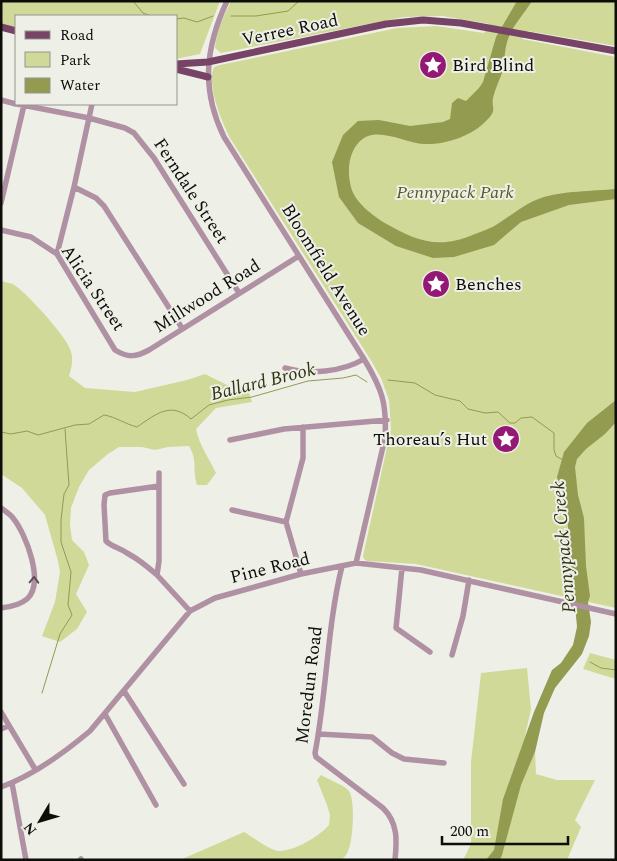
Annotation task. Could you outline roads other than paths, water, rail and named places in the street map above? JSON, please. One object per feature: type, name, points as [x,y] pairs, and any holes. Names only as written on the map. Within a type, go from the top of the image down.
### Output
[{"type":"main road","name":"Verree Road","points":[[178,64],[208,62],[405,21],[441,21],[491,28],[616,51]]},
{"type":"main road","points":[[1,27],[15,30]]},
{"type":"main road","points":[[178,69],[208,78]]},
{"type":"street","name":"Bloomfield Avenue","points":[[227,1],[214,34],[208,62],[208,78],[213,108],[224,137],[364,359],[385,402],[386,438],[356,563]]},
{"type":"street","name":"Ferndale Street","points":[[1,100],[15,103]]},
{"type":"street","points":[[1,203],[19,105]]},
{"type":"street","name":"Ferndale Street","points":[[24,105],[89,118],[125,128],[134,133],[154,158],[239,293]]},
{"type":"street","points":[[57,254],[74,188],[92,105]]},
{"type":"street","points":[[74,188],[96,198],[104,206],[182,328]]},
{"type":"street","name":"Alicia Street","points":[[1,230],[31,237],[57,254],[116,350],[129,356]]},
{"type":"street","name":"Millwood Road","points":[[129,356],[141,354],[149,350],[299,256]]},
{"type":"street","points":[[285,368],[297,372],[342,369],[364,359]]},
{"type":"street","points":[[230,440],[284,429],[386,420]]},
{"type":"street","points":[[301,574],[286,522],[303,458],[303,427]]},
{"type":"street","points":[[157,575],[159,561],[159,473]]},
{"type":"street","points":[[159,486],[110,492],[106,495],[104,506],[106,541],[110,546],[131,555],[157,575],[190,611]]},
{"type":"street","points":[[1,508],[13,518],[23,535],[34,571],[35,581],[33,590],[27,599],[19,604],[1,608]]},
{"type":"street","points":[[232,510],[286,522]]},
{"type":"street","name":"Pine Road","points":[[1,787],[12,783],[35,769],[76,743],[90,731],[174,628],[190,611],[215,598],[301,574],[356,563],[421,570],[616,614]]},
{"type":"street","name":"Moredun Road","points":[[342,566],[335,594],[319,734],[315,753],[316,757],[391,816],[396,828],[395,860]]},
{"type":"street","points":[[402,568],[396,628],[430,652]]},
{"type":"street","points":[[452,655],[463,616],[470,580]]},
{"type":"street","points":[[124,691],[184,784]]},
{"type":"street","points":[[1,712],[35,769]]},
{"type":"street","points":[[104,714],[156,805]]},
{"type":"street","points":[[1,729],[9,726]]},
{"type":"street","points":[[319,734],[372,737],[392,753],[404,759],[444,763]]},
{"type":"street","points":[[12,783],[26,860]]},
{"type":"water","points":[[517,1],[532,1],[508,39],[504,65],[494,95],[493,111],[490,117],[466,135],[441,143],[424,144],[391,136],[367,136],[356,146],[351,157],[349,175],[353,192],[364,207],[383,222],[417,238],[438,242],[462,239],[487,229],[530,203],[549,196],[616,189],[616,199],[569,205],[521,222],[494,245],[454,257],[433,258],[396,246],[358,223],[339,197],[332,162],[343,135],[358,121],[379,120],[410,126],[443,122],[450,119],[452,103],[458,98],[466,101],[483,82],[496,37]]},
{"type":"water","points":[[616,400],[616,422],[605,434],[586,449],[577,459],[575,467],[578,495],[584,518],[586,566],[590,596],[588,602],[591,622],[589,636],[582,654],[555,688],[544,713],[535,752],[521,785],[500,860],[486,860],[494,850],[503,799],[534,712],[552,670],[561,663],[573,645],[577,627],[567,516],[557,477],[564,452],[587,423]]},
{"type":"waterway","points":[[133,1],[143,13],[148,15]]},
{"type":"waterway","points":[[231,16],[256,16],[288,11],[299,1]]},
{"type":"waterway","points":[[178,19],[184,18],[197,22],[213,16]]},
{"type":"waterway","name":"Ballard Brook","points":[[1,432],[11,434],[27,431],[38,435],[75,425],[89,424],[104,415],[137,427],[164,411],[177,411],[191,419],[209,405],[252,397],[308,381],[356,375],[367,382]]},
{"type":"waterway","name":"Ballard Brook","points":[[388,380],[415,383],[435,395],[460,401],[468,409],[485,413],[498,412],[510,423],[515,423],[521,418],[532,417],[554,433],[554,450],[556,456],[563,460]]},
{"type":"waterway","points":[[42,693],[60,634],[72,615],[68,605],[71,572],[61,542],[64,494],[69,485],[65,429]]},
{"type":"waterway","points":[[590,662],[601,668],[616,670]]},
{"type":"place","name":"Bird Blind","points":[[433,65]]},
{"type":"place","name":"Benches","points":[[436,284]]},
{"type":"place","name":"Thoreau’s Hut","points":[[506,439]]},
{"type":"park label","name":"Pennypack Park","points":[[455,192]]},
{"type":"water label","name":"Pennypack Creek","points":[[564,547]]}]
